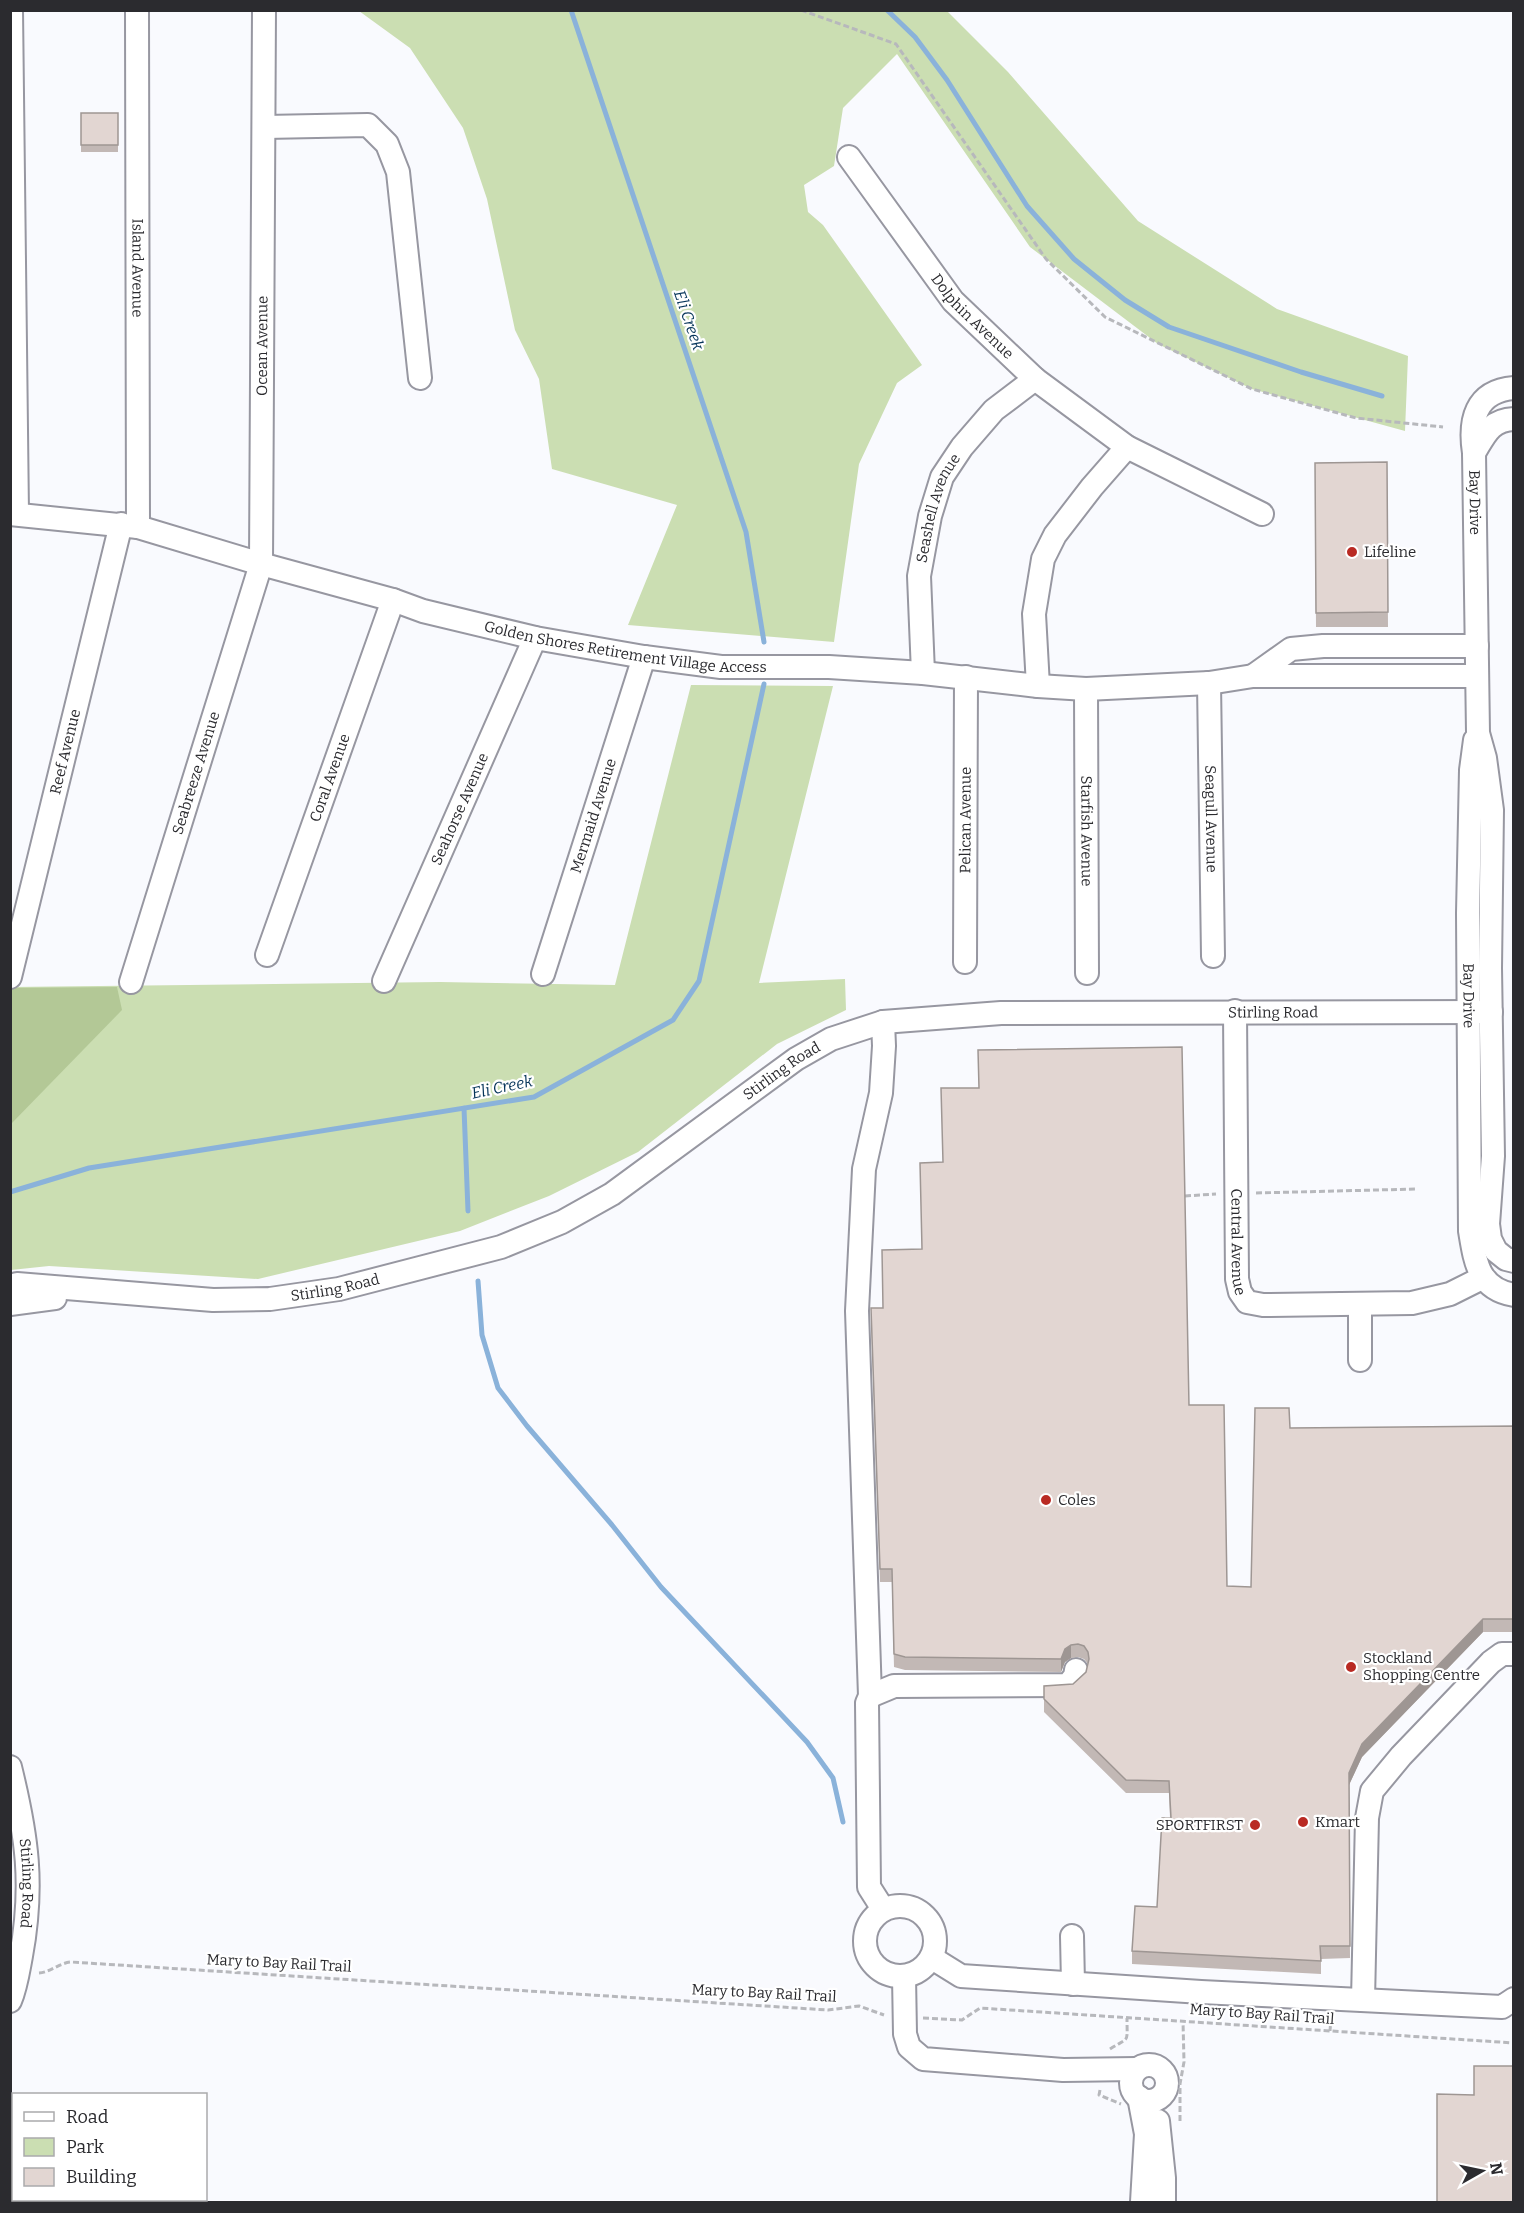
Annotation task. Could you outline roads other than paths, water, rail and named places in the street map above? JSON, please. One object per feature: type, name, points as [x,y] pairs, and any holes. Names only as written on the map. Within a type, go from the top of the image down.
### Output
[{"type":"street","points":[[11,10],[14,514]]},
{"type":"street","name":"Island Avenue","points":[[129,525],[137,10]]},
{"type":"street","name":"Ocean Avenue","points":[[261,564],[264,10]]},
{"type":"street","points":[[265,127],[368,125],[387,144],[398,172],[420,378]]},
{"type":"street","name":"Dolphin Avenue","points":[[849,157],[953,301],[1035,379],[1126,447],[1262,514]]},
{"type":"street","name":"Seashell Avenue","points":[[923,673],[919,576],[930,516],[942,477],[962,447],[994,410],[1035,379]]},
{"type":"street","name":"Bay Drive","points":[[1505,1256],[1490,1239],[1488,1224],[1494,1156],[1491,1011],[1492,810],[1485,758],[1478,733],[1474,453],[1471,434],[1476,410],[1490,394],[1514,388]]},
{"type":"street","points":[[1474,453],[1488,430],[1500,419],[1514,419]]},
{"type":"street","points":[[1038,686],[1034,614],[1043,559],[1055,535],[1126,447]]},
{"type":"street","name":"Golden Shores Retirement Village Access","points":[[14,514],[129,525],[393,600],[423,611],[535,638],[644,657],[722,667],[829,667],[923,673],[1086,689],[1209,682],[1253,676],[1477,676]]},
{"type":"street","name":"Reef Avenue","points":[[10,977],[129,525]]},
{"type":"street","name":"Seabreeze Avenue","points":[[131,982],[261,564]]},
{"type":"street","name":"Coral Avenue","points":[[267,955],[393,600]]},
{"type":"street","name":"Seahorse Avenue","points":[[384,981],[535,638]]},
{"type":"street","name":"Golden Shores Retirement Village Access","points":[[1253,676],[1291,650],[1323,646],[1477,646]]},
{"type":"street","name":"Mermaid Avenue","points":[[543,974],[644,657]]},
{"type":"street","name":"Pelican Avenue","points":[[965,962],[966,677]]},
{"type":"street","name":"Seagull Avenue","points":[[1209,682],[1213,956]]},
{"type":"street","name":"Starfish Avenue","points":[[1086,689],[1087,973]]},
{"type":"street","name":"Bay Drive","points":[[1478,733],[1473,747],[1471,770],[1468,1012],[1470,1231],[1478,1270]]},
{"type":"street","name":"Central Avenue","points":[[1235,1011],[1237,1279],[1240,1292],[1247,1302],[1263,1305],[1412,1303],[1434,1299],[1478,1270]]},
{"type":"street","name":"Stirling Road","points":[[10,1286],[17,1284],[213,1300],[270,1299],[339,1288],[501,1247],[562,1222],[612,1194],[796,1059],[831,1039],[883,1022],[1001,1013],[1491,1011]]},
{"type":"street","points":[[883,1022],[881,1093],[864,1169],[857,1311],[870,1695],[867,1702],[869,1887],[883,1909]]},
{"type":"street","points":[[1478,1270],[1503,1294],[1514,1295]]},
{"type":"street","name":"Stirling Road","points":[[10,1304],[37,1299],[119,1293]]},
{"type":"street","points":[[1360,1304],[1360,1360]]},
{"type":"street","points":[[1363,2000],[1367,1818],[1372,1791],[1401,1756],[1496,1656],[1514,1654]]},
{"type":"street","points":[[870,1695],[894,1686],[1068,1685],[1075,1676],[1076,1670]]},
{"type":"street","name":"Stirling Road","points":[[10,1767],[28,1852],[26,1931],[10,2001]]},
{"type":"street","points":[[894,1905],[905,1905],[916,1909],[932,1925],[935,1947],[932,1958],[925,1967],[904,1976],[891,1975],[880,1971],[872,1962],[866,1951],[864,1939],[867,1927],[883,1909],[894,1905]]},
{"type":"street","points":[[1072,1936],[1072,1984]]},
{"type":"street","points":[[932,1958],[961,1976],[1072,1984],[1502,2007],[1514,1999]]},
{"type":"street","points":[[904,1976],[903,2017],[909,2047],[923,2059],[1063,2070],[1137,2069],[1151,2065],[1164,2072],[1167,2086],[1164,2093],[1144,2096],[1063,2070]]},
{"type":"street","points":[[1137,2069],[1131,2081],[1144,2096],[1158,2129],[1164,2202]]},
{"type":"street","points":[[1142,2202],[1146,2134],[1144,2096]]},
{"type":"waterway","name":"Eli Creek","points":[[571,10],[746,532],[764,642]]},
{"type":"waterway","points":[[887,10],[915,37],[947,80],[1027,206],[1074,259],[1125,300],[1169,327],[1301,372],[1382,396]]},
{"type":"waterway","name":"Eli Creek","points":[[10,1192],[89,1168],[534,1097],[673,1020],[699,981],[764,684]]},
{"type":"waterway","points":[[464,1108],[468,1211]]},
{"type":"waterway","points":[[478,1281],[482,1335],[498,1388],[661,1587],[807,1742],[833,1778],[843,1822]]},
{"type":"place","name":"Lifeline","points":[[1352,552]]},
{"type":"place","name":"Coles","points":[[1046,1500]]},
{"type":"place","name":"Stockland Shopping Centre","points":[[1351,1667]]},
{"type":"place","name":"Kmart","points":[[1303,1822]]},
{"type":"place","name":"SPORTFIRST","points":[[1255,1825]]}]
